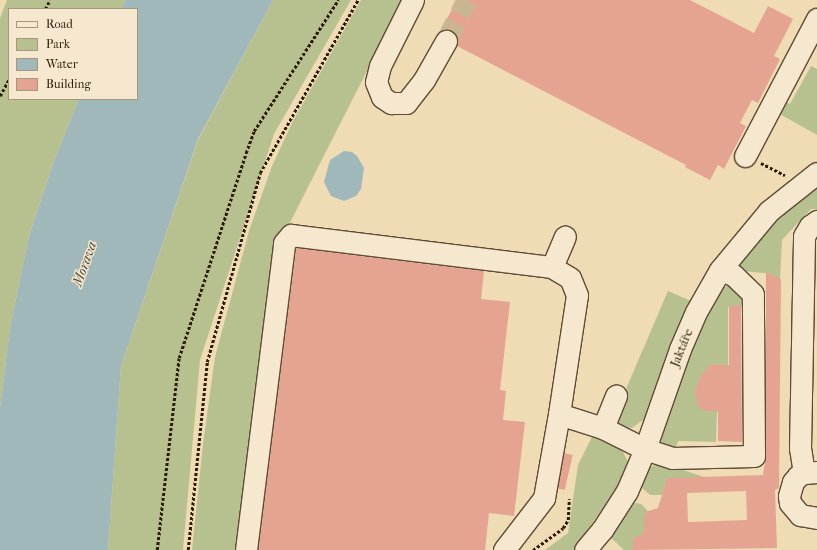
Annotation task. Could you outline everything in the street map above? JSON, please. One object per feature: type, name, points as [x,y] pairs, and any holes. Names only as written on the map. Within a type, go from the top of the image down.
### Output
[{"type":"street","points":[[413,0],[380,66],[376,82],[382,97],[391,103],[406,103],[424,80],[446,41]]},
{"type":"street","points":[[745,156],[817,19]]},
{"type":"street","name":"Jaktáře","points":[[585,550],[602,530],[627,491],[645,449],[680,349],[696,312],[720,270],[769,211],[809,178]]},
{"type":"street","points":[[817,221],[810,226],[804,236],[800,448],[811,472],[793,482],[789,496],[790,503],[800,515],[817,518]]},
{"type":"street","points":[[246,550],[284,243],[291,235],[552,266],[570,278],[577,295],[559,414],[544,498],[504,550]]},
{"type":"street","points":[[552,266],[566,237]]},
{"type":"street","points":[[559,414],[603,428],[645,449],[672,458],[754,456],[752,294],[733,275],[720,270]]},
{"type":"street","points":[[603,428],[616,396]]},
{"type":"path","points":[[157,550],[179,358],[254,131],[338,0]]},
{"type":"path","points":[[188,550],[207,362],[260,173],[358,0]]},
{"type":"path","points":[[0,96],[8,81]]},
{"type":"path","points":[[745,156],[809,178]]},
{"type":"path","points":[[533,550],[564,528],[568,520],[569,499]]},
{"type":"green space","points":[[7,0],[126,0],[122,8],[8,8],[8,100],[79,100],[54,161],[29,236],[10,328],[0,408],[0,18]]},
{"type":"green space","points":[[273,0],[351,0],[274,134],[200,360],[183,550],[108,550],[121,366],[198,140]]},
{"type":"green space","points":[[361,0],[403,0],[272,258],[240,550],[192,550],[203,444],[215,357],[249,231],[272,166],[293,121]]},
{"type":"green space","points":[[811,66],[817,69],[817,135],[778,113],[784,101],[790,104]]},
{"type":"green space","points":[[817,184],[817,209],[811,209],[782,240],[780,279],[765,273],[741,271],[737,266],[778,216]]},
{"type":"green space","points":[[730,285],[748,305],[728,307],[728,412],[717,412],[716,442],[678,441],[675,450],[666,448],[659,438],[698,329],[719,289]]},
{"type":"green space","points":[[668,291],[691,301],[647,417],[632,428],[624,427],[617,424],[614,417]]},
{"type":"green space","points":[[592,437],[602,437],[620,446],[629,464],[625,476],[573,550],[545,550],[568,533],[578,465]]},
{"type":"green space","points":[[659,462],[707,478],[667,479],[662,495],[650,495],[640,486],[647,470]]},
{"type":"green space","points":[[631,502],[641,504],[648,511],[643,538],[635,550],[624,550],[609,536]]},
{"type":"water","name":"Morava","points":[[126,0],[273,0],[198,139],[121,366],[108,550],[0,550],[0,408],[10,328],[29,236],[54,161],[79,100],[138,100],[138,8],[122,8]]},
{"type":"water","points":[[344,151],[352,152],[357,156],[364,168],[361,189],[356,196],[344,201],[331,196],[324,182],[330,160]]},
{"type":"building","points":[[457,0],[690,0],[754,33],[768,6],[793,19],[774,56],[780,59],[758,103],[752,100],[740,123],[746,126],[724,169],[718,165],[710,180],[685,167],[686,165],[457,46],[456,35],[452,30],[441,30]]},
{"type":"building","points":[[296,248],[484,271],[481,299],[510,302],[500,390],[506,391],[503,420],[525,422],[514,516],[489,513],[485,550],[258,550]]},
{"type":"building","points":[[766,272],[781,279],[779,488],[775,490],[777,548],[633,550],[633,539],[644,533],[644,515],[648,511],[658,508],[667,478],[763,475],[766,456]],"holes":[[[746,491],[747,520],[688,522],[687,493]]]},
{"type":"building","points":[[741,305],[742,442],[718,441],[718,411],[704,411],[698,406],[695,392],[700,377],[710,365],[729,365],[729,306]]},
{"type":"building","points":[[564,453],[573,455],[565,490],[556,488]]},
{"type":"tunnel","points":[[446,41],[467,0]]}]
